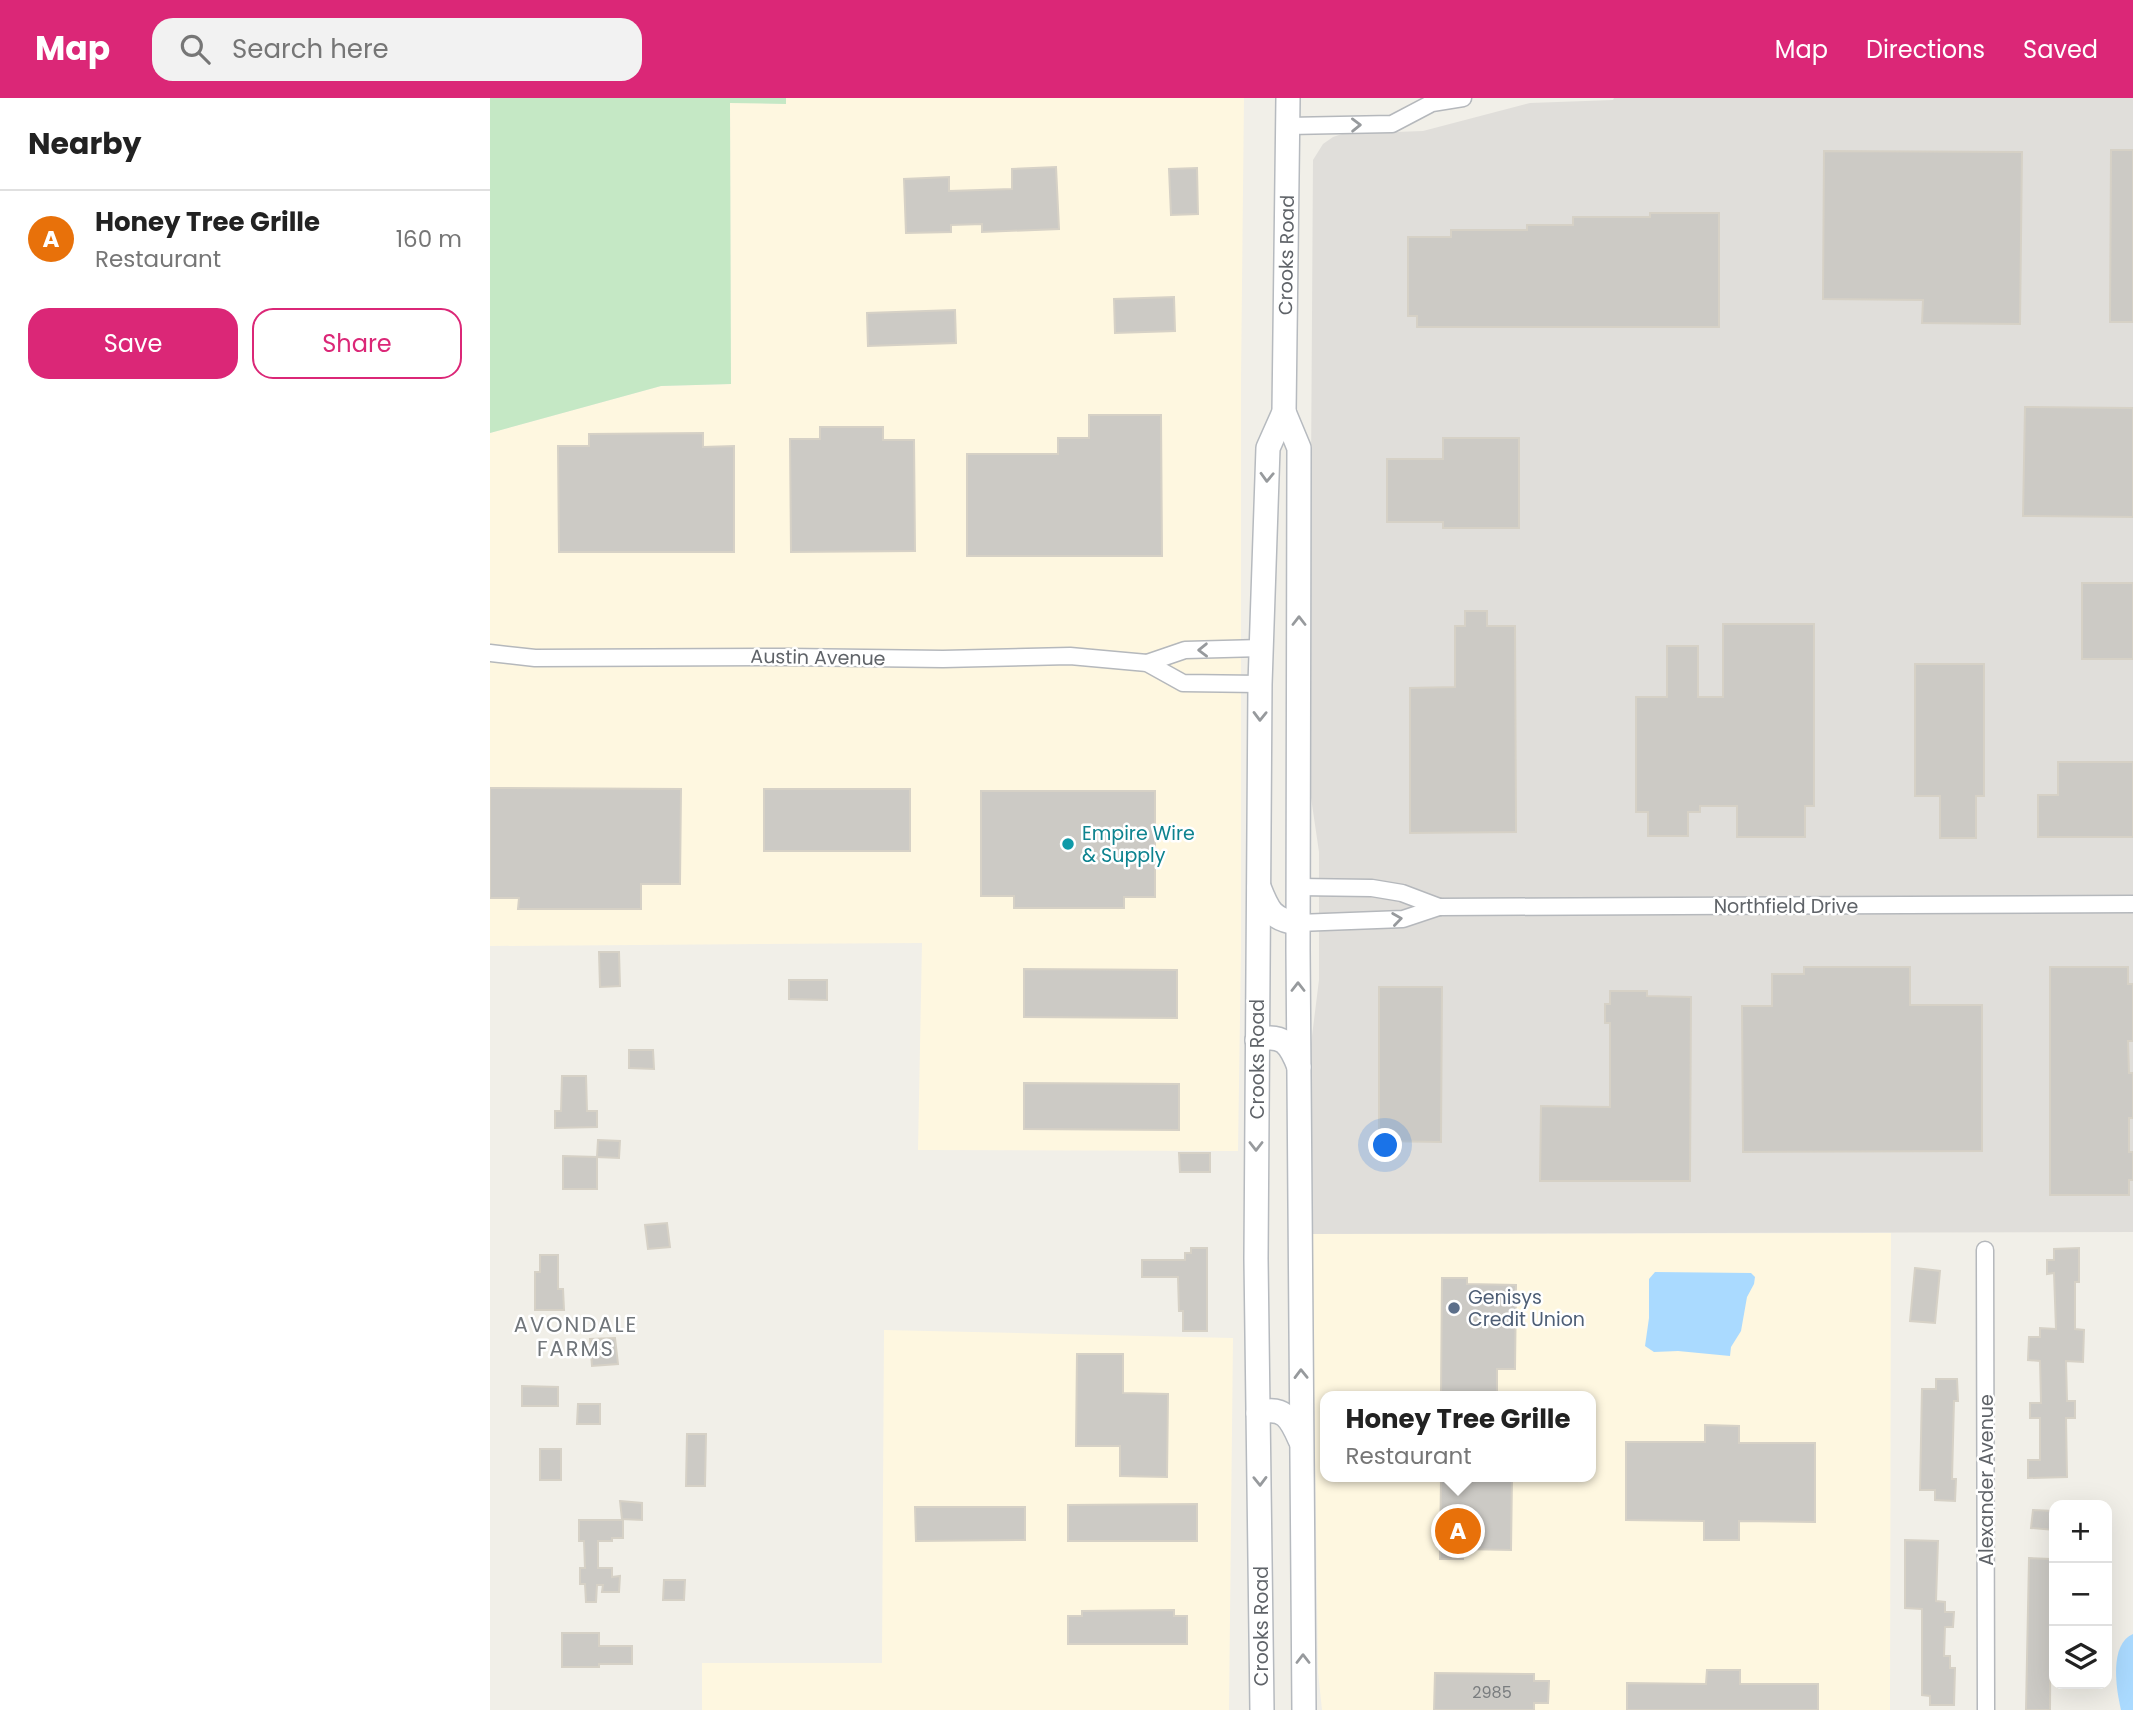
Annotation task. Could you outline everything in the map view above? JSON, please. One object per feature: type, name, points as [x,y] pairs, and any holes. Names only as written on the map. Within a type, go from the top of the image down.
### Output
[{"type":"main road","name":"Crooks Road","points":[[1262,1710],[1256,1259],[1261,684],[1268,448],[1284,412],[1288,98]]},
{"type":"main road","name":"Crooks Road","points":[[1284,412],[1299,448],[1298,923],[1304,1710]]},
{"type":"main road","points":[[1262,648],[1283,655],[1291,666],[1298,689]]},
{"type":"main road","points":[[1258,884],[1265,903],[1274,916],[1283,921],[1298,923]]},
{"type":"main road","points":[[1257,1040],[1278,1038],[1287,1043],[1299,1066]]},
{"type":"main road","points":[[1258,1413],[1279,1411],[1287,1416],[1294,1424],[1301,1443]]},
{"type":"street","points":[[1288,126],[1392,124],[1424,101],[1464,98]]},
{"type":"street","name":"Austin Avenue","points":[[1147,663],[1185,650],[1262,648]]},
{"type":"street","name":"Austin Avenue","points":[[490,653],[536,658],[943,659],[1070,656],[1147,663],[1183,683],[1261,684]]},
{"type":"street","name":"Northfield Drive","points":[[1298,887],[1372,888],[1402,893],[1439,907]]},
{"type":"street","name":"Northfield Drive","points":[[1298,923],[1403,919],[1439,907],[2133,904]]},
{"type":"street","name":"Alexander Avenue","points":[[1985,1250],[1986,1710]]},
{"type":"shaded area","points":[[786,98],[1244,98],[1238,1151],[918,1150],[922,943],[490,946],[490,433],[661,386],[731,384],[730,102],[786,104]]},
{"type":"shaded area","points":[[1614,98],[2133,98],[2133,1232],[1312,1234],[1310,1052],[1319,980],[1319,852],[1309,784],[1313,160],[1323,144],[1342,134],[1423,131],[1530,103]]},
{"type":"shaded area","points":[[1891,1233],[1890,1710],[1322,1710],[1318,1672],[1312,1234]]},
{"type":"shaded area","points":[[884,1330],[1233,1338],[1229,1710],[702,1710],[702,1663],[882,1663]]},
{"type":"green space","points":[[490,98],[786,98],[786,104],[730,103],[731,384],[661,386],[490,433]]},
{"type":"water","points":[[1655,1272],[1751,1273],[1755,1277],[1747,1297],[1741,1331],[1731,1347],[1730,1356],[1678,1351],[1654,1352],[1645,1346],[1649,1318],[1649,1279]]},
{"type":"water","points":[[2133,1634],[2133,1710],[2121,1710],[2116,1679],[2117,1657],[2125,1639]]},
{"type":"building","points":[[2111,150],[2133,150],[2133,322],[2110,322]]},
{"type":"building","points":[[1824,151],[2022,152],[2020,324],[1922,323],[1923,300],[1823,299]]},
{"type":"building","points":[[1056,167],[1059,229],[982,232],[982,224],[951,225],[951,232],[906,233],[904,179],[949,177],[949,191],[1012,189],[1012,169]]},
{"type":"building","points":[[1197,168],[1198,214],[1171,215],[1169,169]]},
{"type":"building","points":[[1650,213],[1719,213],[1719,327],[1417,327],[1417,316],[1408,316],[1408,237],[1451,237],[1451,230],[1527,230],[1527,225],[1573,225],[1573,217],[1650,217]]},
{"type":"building","points":[[1174,297],[1175,331],[1115,333],[1114,299]]},
{"type":"building","points":[[955,310],[956,343],[868,346],[867,313]]},
{"type":"building","points":[[2025,407],[2133,408],[2133,517],[2023,516]]},
{"type":"building","points":[[1089,415],[1161,415],[1162,556],[967,556],[967,454],[1058,454],[1058,438],[1089,438]]},
{"type":"building","points":[[820,427],[883,427],[883,440],[914,440],[915,551],[791,552],[790,439],[820,439]]},
{"type":"building","points":[[703,433],[703,447],[734,446],[734,552],[559,552],[558,446],[589,446],[589,434]]},
{"type":"building","points":[[1443,438],[1519,438],[1519,528],[1443,528],[1443,522],[1387,522],[1387,459],[1443,459]]},
{"type":"building","points":[[2082,583],[2133,583],[2133,659],[2082,659]]},
{"type":"building","points":[[1465,611],[1487,611],[1487,626],[1515,626],[1516,832],[1410,833],[1410,688],[1455,687],[1455,626],[1465,626]]},
{"type":"building","points":[[1723,624],[1814,624],[1814,806],[1805,806],[1805,837],[1737,837],[1737,806],[1700,806],[1700,812],[1688,812],[1688,836],[1648,836],[1648,812],[1636,812],[1636,697],[1667,697],[1667,646],[1698,646],[1698,697],[1723,697]]},
{"type":"building","points":[[1915,664],[1984,664],[1984,796],[1976,796],[1976,838],[1940,838],[1940,796],[1915,796]]},
{"type":"building","points":[[2058,762],[2133,762],[2133,837],[2038,837],[2038,795],[2058,795]]},
{"type":"building","points":[[490,788],[681,789],[680,884],[641,884],[641,909],[518,909],[519,898],[490,898]]},
{"type":"building","points":[[764,789],[910,789],[910,851],[764,851]]},
{"type":"building","name":"Empire Wire & Supply","points":[[981,791],[1155,791],[1155,897],[1124,897],[1124,908],[1014,908],[1014,896],[981,896]]},
{"type":"building","points":[[599,952],[619,952],[620,986],[600,987]]},
{"type":"building","points":[[1804,967],[1910,967],[1910,1005],[1982,1005],[1982,1151],[1743,1152],[1742,1006],[1772,1006],[1772,974],[1804,974]]},
{"type":"building","points":[[2050,967],[2128,967],[2128,984],[2133,984],[2133,1041],[2128,1041],[2129,1073],[2133,1073],[2133,1118],[2129,1118],[2129,1152],[2133,1152],[2133,1180],[2129,1180],[2129,1195],[2050,1195]]},
{"type":"building","points":[[1024,969],[1177,970],[1177,1018],[1024,1017]]},
{"type":"building","points":[[789,980],[827,980],[827,1000],[789,999]]},
{"type":"building","points":[[1379,987],[1442,987],[1441,1142],[1379,1141]]},
{"type":"building","points":[[1610,991],[1647,991],[1647,996],[1691,997],[1690,1181],[1540,1181],[1541,1106],[1610,1107],[1610,1023],[1605,1023],[1605,1004],[1610,1004]]},
{"type":"building","points":[[629,1050],[653,1050],[654,1069],[629,1068]]},
{"type":"building","points":[[562,1076],[586,1076],[587,1111],[597,1111],[597,1127],[555,1128],[555,1111],[561,1111]]},
{"type":"building","points":[[1024,1083],[1179,1084],[1179,1130],[1024,1129]]},
{"type":"building","points":[[598,1140],[620,1141],[619,1158],[597,1157]]},
{"type":"building","points":[[1179,1153],[1210,1153],[1210,1172],[1180,1172]]},
{"type":"building","points":[[563,1156],[597,1157],[597,1189],[563,1189]]},
{"type":"building","points":[[667,1223],[670,1247],[648,1249],[645,1225]]},
{"type":"building","points":[[1191,1248],[1207,1248],[1207,1331],[1183,1331],[1183,1311],[1179,1311],[1178,1277],[1142,1277],[1142,1260],[1185,1260],[1185,1253],[1191,1253]]},
{"type":"building","points":[[2079,1248],[2079,1282],[2075,1282],[2075,1329],[2084,1330],[2083,1362],[2066,1361],[2067,1401],[2075,1401],[2075,1418],[2066,1418],[2067,1477],[2028,1478],[2028,1460],[2040,1460],[2040,1418],[2030,1418],[2030,1403],[2041,1403],[2040,1361],[2028,1360],[2029,1337],[2040,1337],[2040,1328],[2056,1329],[2054,1273],[2047,1274],[2047,1260],[2054,1260],[2054,1249]]},
{"type":"building","points":[[540,1255],[558,1255],[558,1289],[563,1289],[564,1310],[535,1310],[535,1272],[540,1272]]},
{"type":"building","points":[[1915,1268],[1940,1271],[1935,1323],[1910,1321]]},
{"type":"building","points":[[1442,1278],[1467,1278],[1467,1284],[1516,1285],[1515,1369],[1497,1369],[1497,1391],[1441,1391]]},
{"type":"building","points":[[615,1338],[618,1364],[592,1366],[590,1339]]},
{"type":"building","points":[[1077,1354],[1123,1354],[1123,1393],[1168,1394],[1167,1477],[1120,1476],[1120,1446],[1076,1446]]},
{"type":"building","points":[[1936,1379],[1957,1379],[1952,1479],[1956,1479],[1955,1501],[1935,1500],[1935,1490],[1920,1490],[1922,1389],[1936,1389]]},
{"type":"building","points":[[522,1386],[558,1387],[558,1406],[522,1406]]},
{"type":"building","points":[[578,1404],[600,1404],[600,1424],[577,1424]]},
{"type":"building","points":[[1705,1425],[1739,1426],[1739,1443],[1815,1443],[1815,1522],[1739,1521],[1739,1540],[1704,1540],[1704,1521],[1626,1520],[1626,1442],[1705,1442]]},
{"type":"building","points":[[687,1434],[706,1434],[705,1486],[686,1486]]},
{"type":"building","points":[[540,1449],[561,1449],[561,1480],[540,1480]]},
{"type":"building","points":[[1441,1482],[1512,1482],[1511,1550],[1463,1549],[1463,1559],[1440,1559]]},
{"type":"building","points":[[620,1501],[642,1503],[642,1520],[622,1519]]},
{"type":"building","points":[[1197,1504],[1197,1541],[1068,1541],[1068,1505]]},
{"type":"building","points":[[915,1507],[1025,1507],[1025,1540],[916,1541]]},
{"type":"building","points":[[2033,1510],[2049,1511],[2049,1530],[2031,1528]]},
{"type":"building","points":[[579,1520],[623,1520],[623,1538],[598,1541],[598,1568],[612,1568],[612,1577],[620,1576],[619,1592],[602,1592],[603,1585],[597,1585],[596,1602],[586,1602],[585,1584],[580,1584],[580,1568],[585,1568],[584,1541],[579,1541]]},
{"type":"building","points":[[1905,1540],[1938,1541],[1936,1601],[1945,1602],[1945,1612],[1954,1612],[1953,1627],[1945,1627],[1944,1656],[1950,1656],[1950,1668],[1955,1668],[1954,1705],[1930,1705],[1930,1696],[1922,1695],[1922,1609],[1905,1608]]},
{"type":"building","points":[[2029,1558],[2049,1559],[2050,1710],[2026,1710]]},
{"type":"building","points":[[664,1580],[685,1580],[684,1600],[663,1600]]},
{"type":"building","points":[[1174,1610],[1174,1616],[1187,1616],[1187,1644],[1068,1644],[1068,1616],[1082,1616],[1082,1611]]},
{"type":"building","points":[[562,1633],[599,1633],[599,1646],[632,1646],[632,1664],[562,1667]]},
{"type":"building","points":[[1707,1670],[1740,1670],[1740,1684],[1818,1684],[1818,1710],[1627,1710],[1627,1683],[1706,1684]]},
{"type":"building","points":[[1435,1673],[1534,1674],[1534,1681],[1549,1681],[1548,1703],[1534,1703],[1534,1710],[1434,1710]]},
{"type":"place","name":"Empire Wire & Supply","points":[[1068,844]]},
{"type":"place","name":"Genisys Credit Union","points":[[1454,1308]]},
{"type":"place","name":"Honey Tree Grille","points":[[1458,1531]]},
{"type":"district","name":"AVONDALE FARMS","points":[[576,1337]]}]
